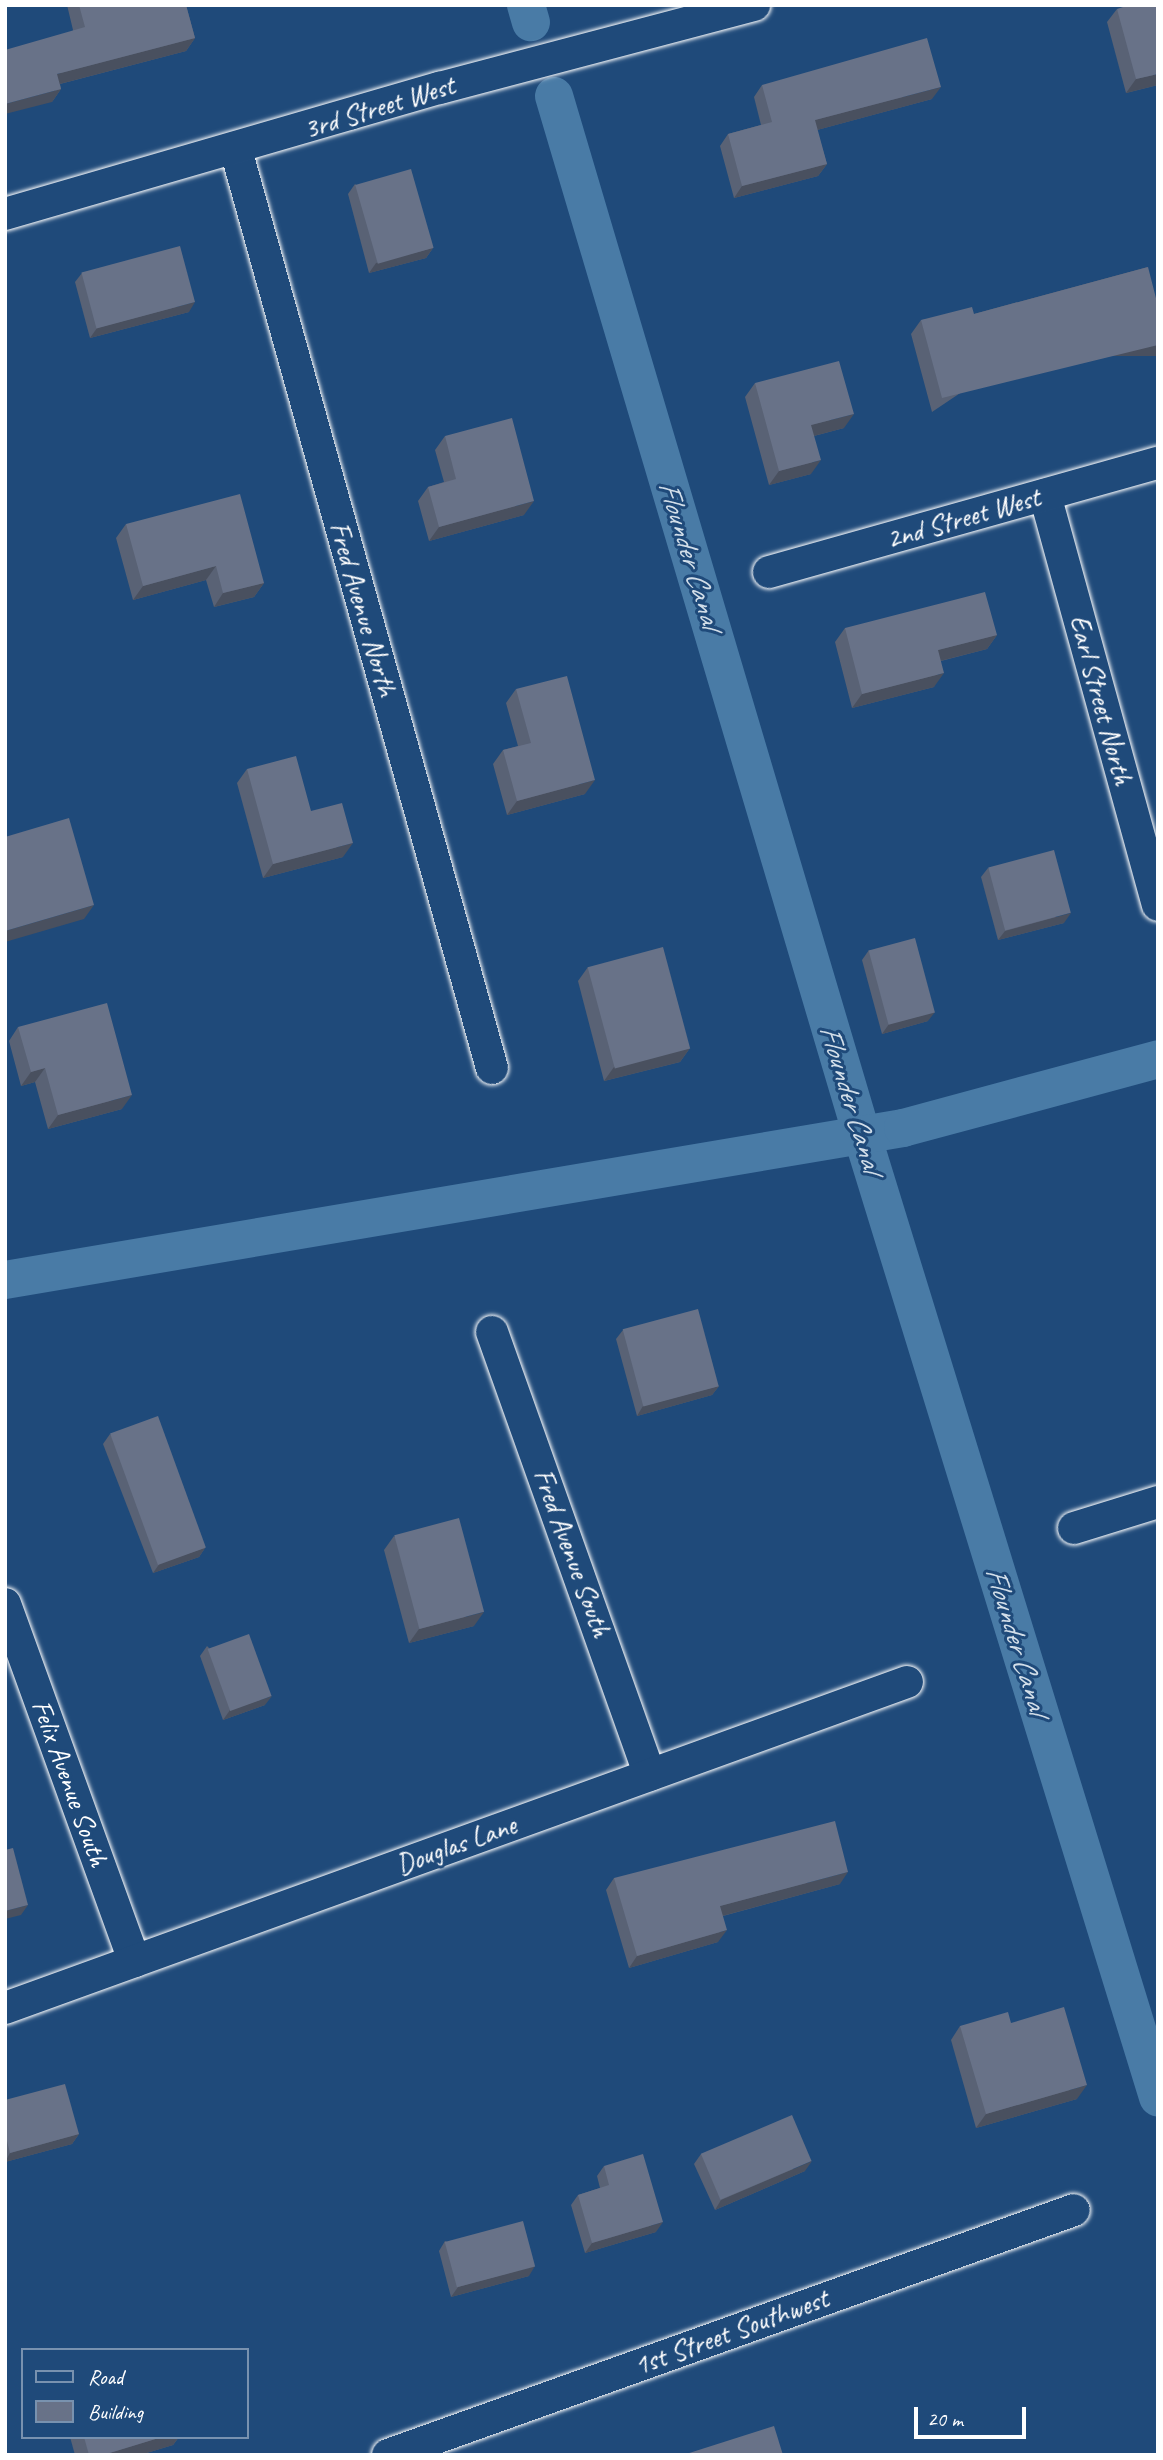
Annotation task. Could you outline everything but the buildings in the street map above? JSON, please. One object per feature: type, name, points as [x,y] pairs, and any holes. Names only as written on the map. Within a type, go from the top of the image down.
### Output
[{"type":"street","name":"3rd Street West","points":[[5,214],[236,150],[440,88],[754,5]]},
{"type":"street","name":"Fred Avenue North","points":[[236,150],[492,1068]]},
{"type":"street","name":"2nd Street West","points":[[769,572],[1158,463]]},
{"type":"street","name":"Earl Street North","points":[[1045,495],[1158,905]]},
{"type":"street","name":"Fred Avenue South","points":[[492,1332],[650,1775]]},
{"type":"street","points":[[1074,1528],[1158,1502]]},
{"type":"street","name":"Felix Avenue South","points":[[5,1604],[134,1961]]},
{"type":"street","name":"Douglas Lane","points":[[5,2008],[907,1682]]},
{"type":"street","name":"1st Street Southwest","points":[[388,2455],[1074,2210]]},
{"type":"waterway","name":"Flounder Canal","points":[[526,5],[531,22]]},
{"type":"waterway","name":"Flounder Canal","points":[[554,96],[862,1135],[1158,2097]]},
{"type":"waterway","points":[[5,1280],[903,1128],[1158,1059]]}]
